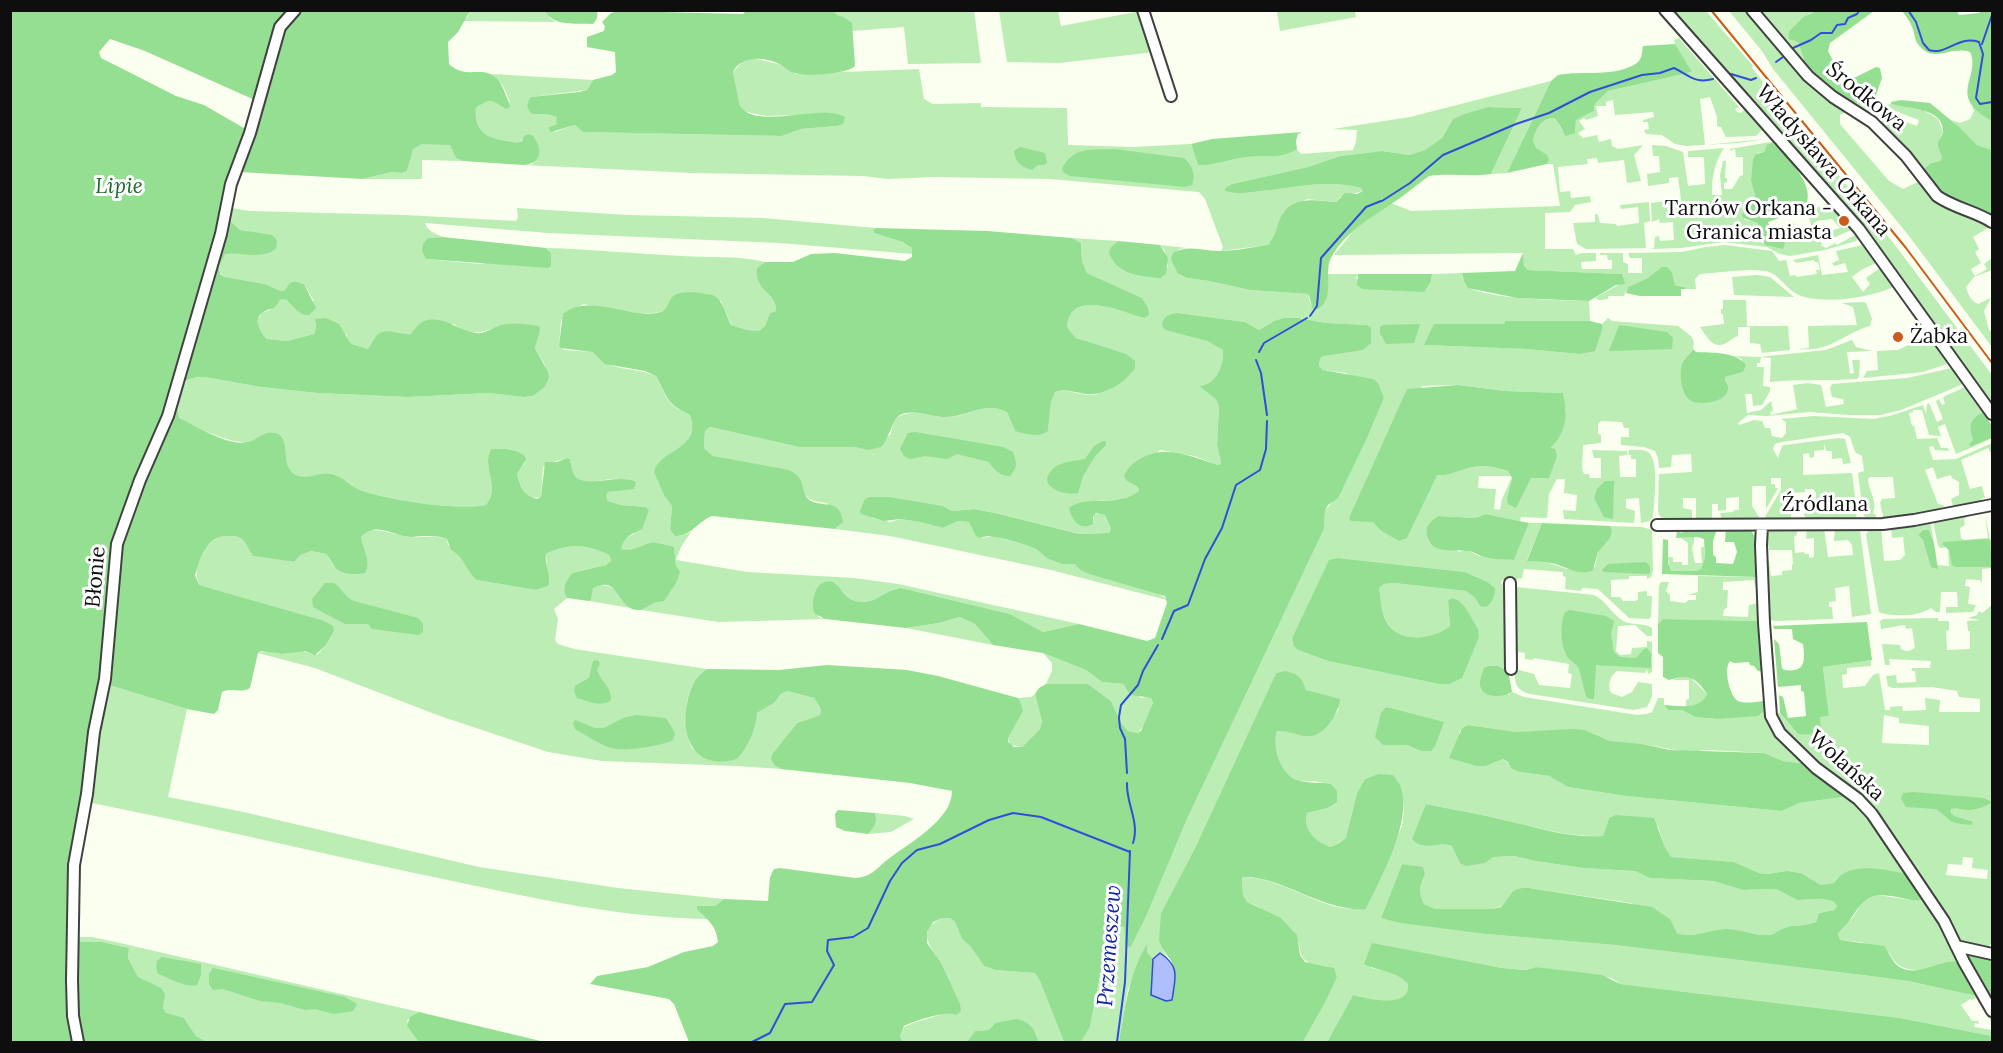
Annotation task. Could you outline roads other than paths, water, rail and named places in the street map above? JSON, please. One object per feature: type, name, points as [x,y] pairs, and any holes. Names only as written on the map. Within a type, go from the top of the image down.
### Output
[{"type":"street","name":"Błonie","points":[[78,1042],[73,1016],[72,980],[74,865],[87,794],[94,732],[105,679],[117,544],[140,480],[168,416],[222,234],[231,184],[250,133],[280,27],[295,10]]},
{"type":"street","points":[[1143,10],[1171,96]]},
{"type":"street","name":"Władysława Orkana","points":[[1665,10],[1866,239],[1992,414]]},
{"type":"street","name":"Środkowa","points":[[1752,10],[1808,76],[1833,97],[1872,122],[1906,156],[1937,196],[1992,222]]},
{"type":"street","name":"Źródlana","points":[[1657,525],[1883,524],[1992,505]]},
{"type":"street","name":"Wolańska","points":[[1762,525],[1764,630],[1770,706],[1776,727],[1816,768],[1858,799],[1872,814],[1944,921],[1992,1011]]},
{"type":"street","points":[[1510,584],[1511,669]]},
{"type":"street","points":[[1956,946],[1992,954]]},
{"type":"water","points":[[1160,953],[1174,968],[1172,1000],[1166,1001],[1151,995],[1153,959]]},
{"type":"waterway","points":[[1793,48],[1821,33],[1832,33],[1837,25],[1845,24],[1848,18],[1860,10]]},
{"type":"waterway","points":[[1908,10],[1916,22],[1923,43],[1929,50],[1941,50],[1965,41],[1979,42],[1983,54],[1976,98],[1980,104],[1992,102]]},
{"type":"waterway","points":[[1982,44],[1992,15]]},
{"type":"waterway","points":[[1776,62],[1783,57]]},
{"type":"waterway","points":[[1382,201],[1410,183],[1443,155],[1516,124],[1549,113],[1590,92],[1642,75],[1660,73],[1674,68],[1697,80],[1713,79]]},
{"type":"waterway","points":[[1731,74],[1751,80],[1756,78]]},
{"type":"waterway","points":[[1310,316],[1317,306],[1321,258],[1366,207],[1381,201]]},
{"type":"waterway","points":[[1259,352],[1264,343],[1307,318]]},
{"type":"waterway","name":"Przemeszew","points":[[1256,360],[1261,373],[1267,415]]},
{"type":"waterway","name":"Przemeszew","points":[[1162,639],[1174,611],[1188,605],[1205,559],[1222,528],[1236,485],[1260,470],[1266,449],[1267,421]]},
{"type":"waterway","name":"Przemeszew","points":[[1119,717],[1121,705],[1138,685],[1158,645]]},
{"type":"waterway","name":"Przemeszew","points":[[1119,718],[1125,739],[1127,773]]},
{"type":"waterway","name":"Przemeszew","points":[[1127,783],[1135,828],[1133,843]]},
{"type":"waterway","points":[[752,1042],[770,1033],[785,1004],[812,1002],[834,965],[827,951],[828,940],[853,937],[868,928],[890,881],[902,863],[917,850],[940,844],[989,820],[1013,813],[1041,817],[1130,852]]},
{"type":"waterway","name":"Przemeszew","points":[[1117,1042],[1125,982],[1130,851]]},
{"type":"railway","points":[[1711,10],[1906,248],[1992,363]]},
{"type":"place","name":"Tarnów Orkana - Granica miasta","points":[[1844,221]]},
{"type":"place","name":"Żabka","points":[[1898,337]]},
{"type":"park label","name":"Lipie","points":[[119,187]]}]
